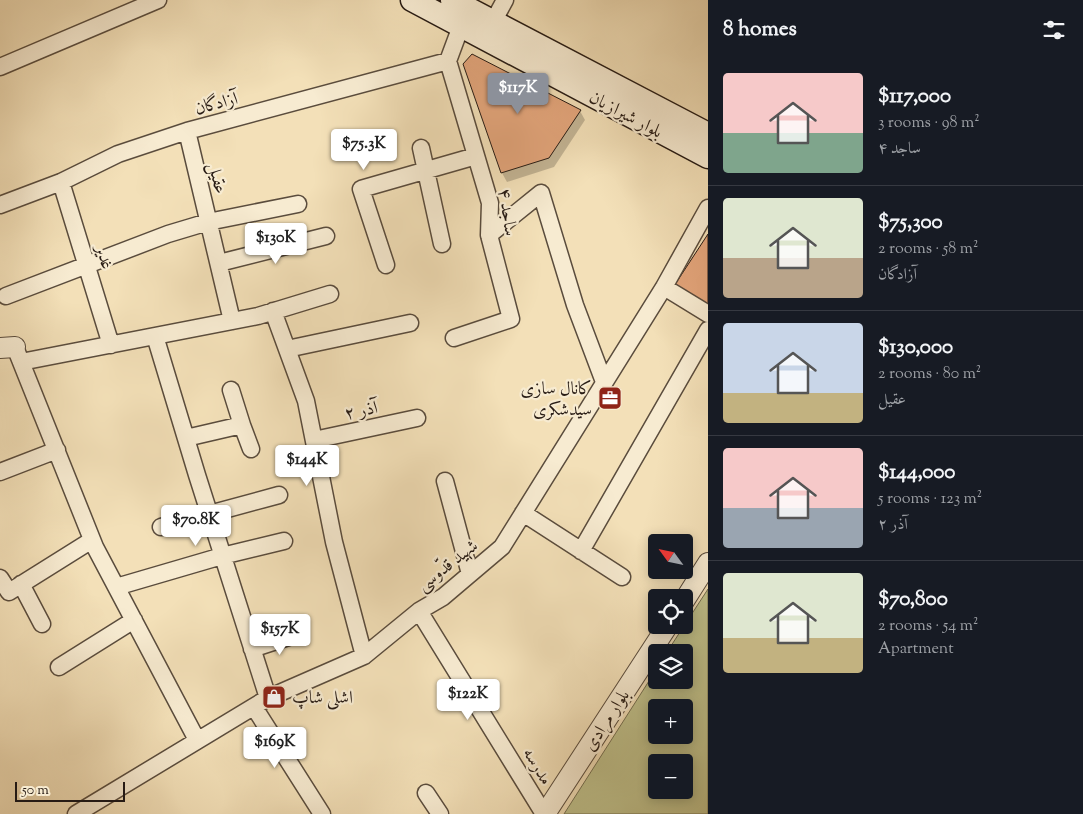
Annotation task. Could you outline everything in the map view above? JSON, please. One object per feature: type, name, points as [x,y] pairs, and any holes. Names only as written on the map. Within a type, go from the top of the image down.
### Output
[{"type":"main road","name":"بلوار شیرازیان","points":[[412,0],[708,157]]},
{"type":"main road","name":"بلوار شیرازیان","points":[[452,0],[708,134]]},
{"type":"street","points":[[0,67],[158,0]]},
{"type":"street","points":[[493,22],[505,0]]},
{"type":"street","points":[[448,61],[461,26]]},
{"type":"street","name":"آزادگان","points":[[0,205],[61,182],[118,154],[187,131],[448,61]]},
{"type":"street","name":"ساجد ۴","points":[[448,61],[490,203],[489,235],[511,319],[454,338]]},
{"type":"street","name":"عقیل","points":[[187,131],[232,321]]},
{"type":"street","points":[[421,148],[442,244]]},
{"type":"street","points":[[386,266],[362,189],[476,156]]},
{"type":"street","name":"غدیر","points":[[61,182],[111,345]]},
{"type":"street","points":[[489,235],[541,193],[575,305],[604,382]]},
{"type":"street","points":[[6,296],[168,234],[208,222],[298,204]]},
{"type":"street","name":"شهید قدّوسی","points":[[76,814],[261,703],[364,656],[420,611],[443,597],[502,547],[664,287],[708,208]]},
{"type":"street","points":[[218,263],[326,236]]},
{"type":"street","points":[[664,287],[708,314]]},
{"type":"street","points":[[197,740],[92,540],[56,450],[12,352],[111,345],[232,321],[330,294]]},
{"type":"street","points":[[273,311],[306,401],[334,542],[364,656]]},
{"type":"street","points":[[287,349],[410,323]]},
{"type":"street","points":[[582,551],[708,330]]},
{"type":"street","points":[[156,336],[209,514],[252,649],[261,703],[322,814]]},
{"type":"street","points":[[231,390],[251,449]]},
{"type":"street","name":"آذر ۲","points":[[314,440],[417,418]]},
{"type":"street","points":[[186,438],[242,425]]},
{"type":"street","points":[[0,472],[56,450]]},
{"type":"street","points":[[445,481],[470,574]]},
{"type":"street","points":[[161,527],[279,495]]},
{"type":"street","points":[[523,513],[622,577]]},
{"type":"street","points":[[0,578],[8,592],[92,540]]},
{"type":"street","points":[[116,587],[222,556],[284,541]]},
{"type":"street","points":[[692,589],[708,563]]},
{"type":"street","points":[[21,584],[42,624]]},
{"type":"street","name":"مدرسه","points":[[420,611],[544,814]]},
{"type":"street","points":[[60,667],[134,620]]},
{"type":"street","points":[[252,649],[298,634]]},
{"type":"street","name":"بلوار مرادی","points":[[544,814],[662,634]]},
{"type":"street","points":[[426,793],[440,814]]},
{"type":"green space","points":[[708,589],[708,814],[564,814],[648,683],[648,689],[693,689],[693,644],[672,644],[679,634],[693,634],[693,612]]},
{"type":"building","points":[[472,54],[581,110],[549,158],[501,173],[463,64]]},
{"type":"building","points":[[708,234],[708,307],[674,286]]},
{"type":"place","name":"کانال سازی سیدشکری","points":[[610,398]]},
{"type":"place","name":"اشلی شاپ","points":[[274,697]]}]
